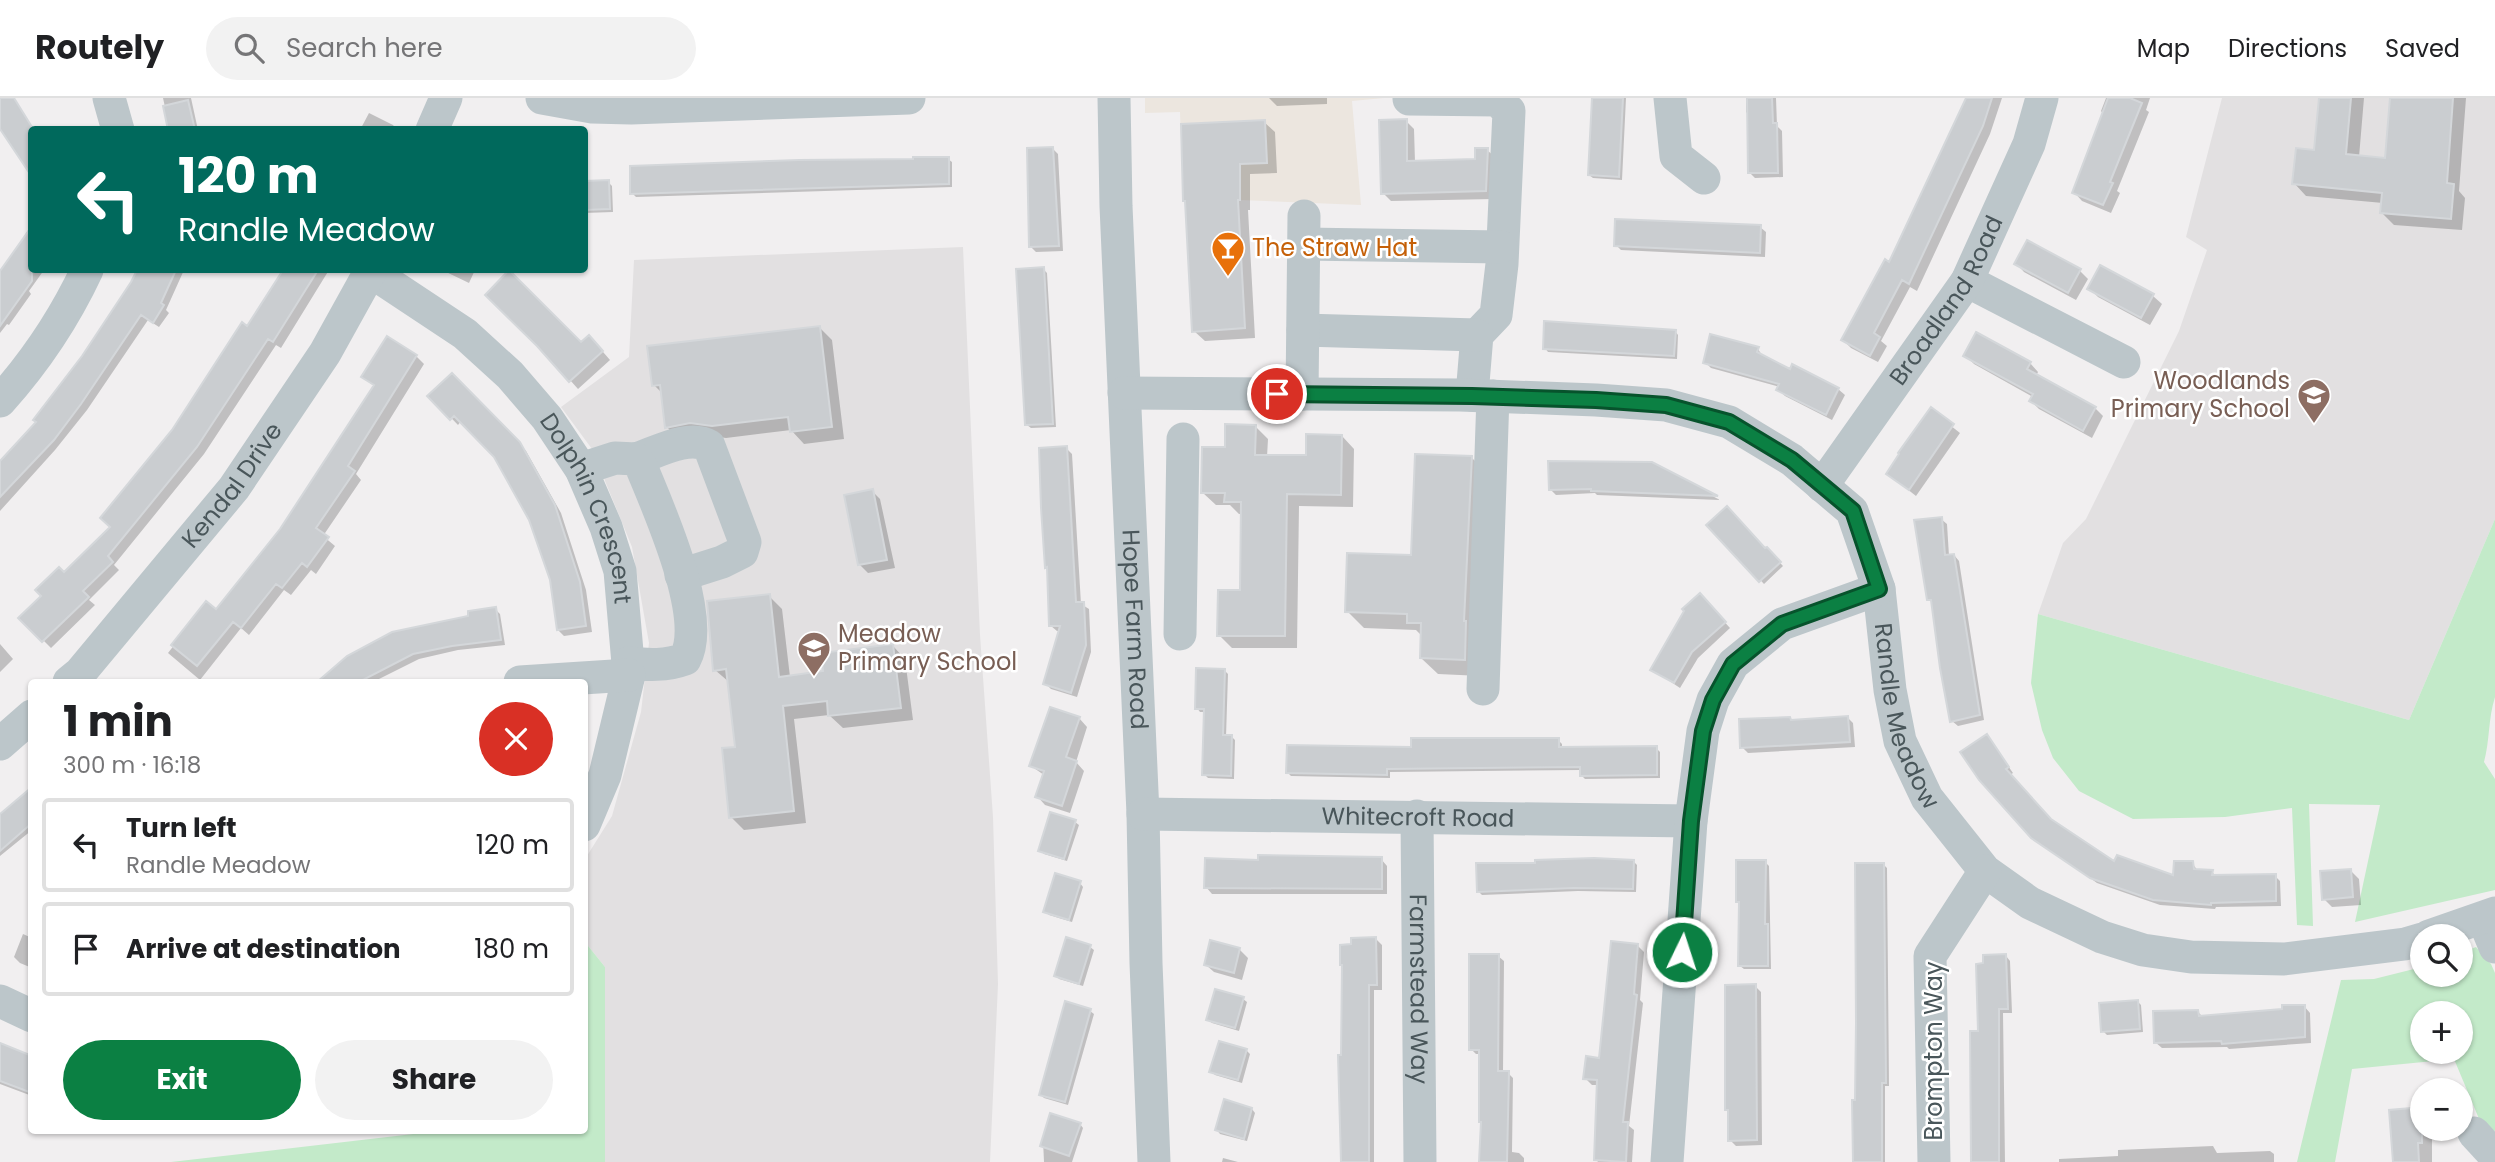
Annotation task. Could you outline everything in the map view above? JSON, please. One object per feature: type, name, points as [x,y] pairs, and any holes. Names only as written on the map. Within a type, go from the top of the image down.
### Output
[{"type":"street","points":[[109,98],[117,126]]},
{"type":"street","points":[[434,126],[446,98]]},
{"type":"street","points":[[542,98],[592,107],[631,108],[909,98]]},
{"type":"street","name":"Hope Farm Road","points":[[1114,98],[1115,206],[1143,814],[1154,1162]]},
{"type":"street","points":[[1670,98],[1668,165],[1704,178]]},
{"type":"street","name":"Broadland Road","points":[[1822,486],[1968,281],[2029,144],[2042,98]]},
{"type":"street","points":[[1303,330],[1477,335],[1496,315],[1509,111],[1497,100],[1409,99]]},
{"type":"street","points":[[1302,394],[1304,230],[1501,247]]},
{"type":"street","points":[[0,401],[26,373],[75,296],[86,273]]},
{"type":"street","name":"Kendal Drive","points":[[79,679],[234,488],[325,353],[368,273]]},
{"type":"street","name":"Dolphin Crescent","points":[[374,273],[465,334],[510,375],[547,418],[581,470],[606,527],[620,571],[629,669],[605,775],[588,815]]},
{"type":"street","points":[[1968,281],[2124,362]]},
{"type":"street","points":[[1477,335],[1482,396],[1483,689]]},
{"type":"street","name":"Randle Meadow","points":[[1124,393],[1482,396],[1596,400],[1666,405],[1729,422],[1792,460],[1853,511],[1879,589],[1890,690],[1900,741],[1927,798],[1985,871],[2030,903],[2102,937],[2143,950],[2191,957],[2284,960],[2410,943]]},
{"type":"street","points":[[1180,634],[1183,439]]},
{"type":"street","points":[[581,470],[614,458],[636,459],[681,444],[701,441],[709,446],[745,542],[742,552],[681,575]]},
{"type":"street","points":[[545,679],[657,666],[685,659],[689,651],[690,623],[677,556],[636,459]]},
{"type":"street","points":[[1132,570],[1180,569]]},
{"type":"street","points":[[1667,1162],[1691,821],[1703,731],[1713,700],[1733,664],[1782,624],[1879,589]]},
{"type":"street","points":[[0,744],[28,720]]},
{"type":"street","name":"Whitecroft Road","points":[[1143,814],[1691,821]]},
{"type":"street","name":"Farmstead Way","points":[[1418,816],[1420,1162]]},
{"type":"street","name":"Brompton Way","points":[[1934,1162],[1930,956],[1985,871]]},
{"type":"street","points":[[2473,929],[2491,926]]},
{"type":"street","points":[[0,1001],[28,1014]]},
{"type":"shaded area","points":[[1145,98],[1384,98],[1352,101],[1361,205],[1240,200],[1183,201],[1180,112],[1145,113]]},
{"type":"shaded area","name":"Woodlands Primary School","points":[[2222,98],[2495,98],[2495,519],[2409,720],[2038,614],[2063,543],[2086,519],[2179,331],[2207,250],[2186,237]]},
{"type":"shaded area","name":"Meadow Primary School","points":[[963,247],[980,635],[993,817],[998,984],[990,1162],[605,1162],[605,967],[588,946],[588,854],[612,816],[641,712],[649,643],[632,547],[592,449],[561,407],[629,357],[634,260]]},
{"type":"green space","points":[[2495,519],[2495,697],[2484,762],[2495,779],[2495,890],[2355,922],[2380,805],[2309,804],[2313,926],[2297,925],[2292,808],[2225,817],[2133,819],[2079,791],[2053,758],[2042,730],[2031,683],[2038,614],[2409,720]]},
{"type":"green space","points":[[588,946],[605,967],[605,1162],[171,1162],[413,1134],[588,1134]]},
{"type":"green space","points":[[2476,947],[2491,964],[2495,973],[2495,1131],[2482,1126],[2473,1104],[2473,1078],[2462,1078],[2456,1064],[2473,1064],[2473,1001],[2410,1001],[2410,1063],[2352,1069],[2335,1162],[2297,1162],[2341,980],[2374,979],[2410,970],[2410,987],[2473,987],[2473,948]]},
{"type":"building","points":[[0,98],[14,98],[31,126],[28,126],[28,171],[0,129]]},
{"type":"building","points":[[1592,98],[1623,98],[1619,177],[1588,175]]},
{"type":"building","points":[[1747,98],[1772,98],[1773,123],[1777,123],[1778,173],[1748,173]]},
{"type":"building","points":[[1966,98],[1992,98],[1983,126],[1909,284],[1902,280],[1874,333],[1880,337],[1870,356],[1841,340],[1885,259],[1889,262]]},
{"type":"building","points":[[2108,98],[2130,98],[2142,103],[2103,205],[2072,193]]},
{"type":"building","points":[[2319,98],[2351,98],[2346,154],[2385,158],[2390,98],[2453,98],[2447,183],[2454,184],[2451,219],[2380,213],[2382,193],[2292,184],[2296,148],[2314,150]]},
{"type":"building","points":[[188,100],[194,126],[167,126],[163,106]]},
{"type":"building","points":[[1407,119],[1407,161],[1475,159],[1475,148],[1488,148],[1486,191],[1381,194],[1379,120]]},
{"type":"building","points":[[1265,120],[1267,163],[1240,164],[1238,200],[1245,328],[1192,332],[1181,124]]},
{"type":"building","points":[[1053,147],[1059,246],[1029,247],[1027,148]]},
{"type":"building","points":[[949,157],[949,184],[630,194],[630,166]]},
{"type":"building","points":[[609,180],[610,209],[588,210],[588,181]]},
{"type":"building","points":[[1615,219],[1761,225],[1760,253],[1614,246]]},
{"type":"building","points":[[28,232],[28,273],[32,273],[32,281],[0,326],[0,271]]},
{"type":"building","points":[[2027,240],[2081,269],[2068,293],[2014,264]]},
{"type":"building","points":[[2100,265],[2154,294],[2141,318],[2087,289]]},
{"type":"building","points":[[1044,267],[1053,424],[1025,425],[1016,269]]},
{"type":"building","points":[[136,273],[175,273],[161,303],[164,305],[153,323],[141,315],[54,440],[0,497],[0,461],[36,422],[33,420],[82,356]]},
{"type":"building","points":[[281,273],[316,273],[273,342],[268,339],[197,447],[108,556],[113,562],[83,591],[89,597],[42,642],[18,618],[41,596],[35,590],[59,567],[64,572],[110,527],[100,518],[172,430],[242,322],[247,326]]},
{"type":"building","points":[[506,273],[512,273],[581,342],[589,335],[603,351],[569,382],[485,295]]},
{"type":"building","points":[[1544,321],[1676,330],[1674,356],[1543,349]]},
{"type":"building","points":[[820,326],[832,427],[790,432],[788,417],[712,426],[690,423],[665,428],[660,385],[652,386],[647,346]]},
{"type":"building","points":[[1976,332],[2031,362],[2027,369],[2096,407],[2083,431],[2029,401],[2033,394],[1963,356]]},
{"type":"building","points":[[1710,334],[1759,347],[1757,352],[1790,369],[1792,364],[1839,388],[1826,415],[1776,390],[1779,384],[1703,363]]},
{"type":"building","points":[[387,336],[417,355],[348,466],[355,471],[316,528],[329,537],[307,567],[302,563],[282,588],[276,584],[241,628],[233,622],[197,666],[171,645],[206,601],[216,609],[280,529],[374,385],[361,377]]},
{"type":"building","points":[[452,373],[520,442],[555,505],[580,582],[586,626],[557,630],[550,580],[529,520],[494,457],[454,416],[450,420],[427,396]]},
{"type":"building","points":[[1931,407],[1954,424],[1909,490],[1886,474]]},
{"type":"building","points":[[1225,424],[1256,425],[1255,455],[1306,455],[1306,434],[1342,435],[1341,495],[1287,494],[1285,636],[1217,636],[1218,590],[1240,590],[1241,502],[1224,502],[1225,493],[1201,493],[1202,447],[1225,447]]},
{"type":"building","points":[[1067,446],[1076,602],[1084,602],[1086,645],[1071,693],[1043,684],[1060,626],[1049,626],[1039,448]]},
{"type":"building","points":[[1415,454],[1472,456],[1464,621],[1465,660],[1420,658],[1421,623],[1407,623],[1407,614],[1345,612],[1347,553],[1411,555]]},
{"type":"building","points":[[1548,461],[1652,462],[1718,496],[1591,489],[1549,490]]},
{"type":"building","points":[[873,489],[887,560],[858,565],[844,495]]},
{"type":"building","points":[[1727,506],[1781,562],[1759,582],[1706,525]]},
{"type":"building","points":[[1942,517],[1945,555],[1954,554],[1980,715],[1950,722],[1931,600],[1927,600],[1914,520]]},
{"type":"building","points":[[1700,593],[1726,622],[1692,652],[1674,683],[1650,670],[1684,611],[1682,609]]},
{"type":"building","points":[[770,594],[779,677],[823,671],[821,653],[893,644],[901,708],[828,716],[827,701],[783,706],[794,811],[729,818],[722,748],[735,747],[726,669],[713,671],[707,601]]},
{"type":"building","points":[[496,607],[501,640],[413,654],[365,679],[320,679],[347,656],[392,632],[468,616],[468,611]]},
{"type":"building","points":[[1196,668],[1225,669],[1223,735],[1232,735],[1231,776],[1202,775],[1204,709],[1195,709]]},
{"type":"building","points":[[1050,707],[1080,717],[1066,757],[1077,761],[1062,806],[1035,797],[1044,771],[1029,766]]},
{"type":"building","points":[[1848,716],[1850,742],[1740,748],[1739,719],[1790,717],[1791,720]]},
{"type":"building","points":[[1987,734],[2009,767],[2006,769],[2051,819],[2114,861],[2117,855],[2173,875],[2174,861],[2193,861],[2194,869],[2213,870],[2212,875],[2276,874],[2276,901],[2211,905],[2153,900],[2090,878],[2031,838],[1979,780],[1960,752]]},
{"type":"building","points":[[1411,738],[1559,738],[1559,747],[1657,746],[1657,775],[1580,776],[1580,767],[1387,769],[1387,775],[1286,773],[1287,745],[1411,747]]},
{"type":"building","points":[[28,790],[28,826],[0,851],[0,814]]},
{"type":"building","points":[[1050,812],[1076,820],[1064,859],[1038,851]]},
{"type":"building","points":[[1258,855],[1382,857],[1382,889],[1204,888],[1205,858],[1258,860]]},
{"type":"building","points":[[1535,860],[1634,860],[1633,889],[1574,888],[1477,892],[1476,863],[1535,863]]},
{"type":"building","points":[[1736,860],[1766,860],[1765,924],[1768,924],[1768,966],[1738,966],[1739,902],[1736,902]]},
{"type":"building","points":[[1855,863],[1884,863],[1886,1083],[1882,1083],[1882,1162],[1853,1162]]},
{"type":"building","points":[[2351,869],[2353,897],[2322,900],[2320,871]]},
{"type":"building","points":[[1055,873],[1081,881],[1069,920],[1043,912]]},
{"type":"building","points":[[1066,937],[1091,945],[1079,984],[1054,976]]},
{"type":"building","points":[[1376,937],[1377,985],[1369,985],[1369,1162],[1341,1162],[1338,1055],[1341,1055],[1340,945],[1351,944],[1351,938]]},
{"type":"building","points":[[1210,940],[1240,948],[1234,973],[1204,965]]},
{"type":"building","points":[[1611,941],[1638,944],[1634,994],[1637,995],[1623,1122],[1628,1122],[1626,1162],[1594,1160],[1597,1080],[1583,1079],[1586,1056],[1599,1058]]},
{"type":"building","points":[[1469,954],[1499,954],[1498,1071],[1509,1071],[1507,1162],[1479,1162],[1479,1050],[1469,1050]]},
{"type":"building","points":[[2006,954],[2008,1009],[1999,1009],[1999,1162],[1971,1162],[1970,1031],[1978,1031],[1976,964],[1983,963],[1983,955]]},
{"type":"building","points":[[1756,984],[1757,1140],[1728,1141],[1728,1110],[1725,1110],[1725,985]]},
{"type":"building","points":[[1215,989],[1244,997],[1235,1028],[1206,1020]]},
{"type":"building","points":[[2138,1000],[2140,1029],[2101,1032],[2099,1003]]},
{"type":"building","points":[[1065,1001],[1091,1009],[1065,1102],[1039,1095]]},
{"type":"building","points":[[2282,1005],[2305,1005],[2305,1037],[2222,1044],[2221,1041],[2154,1043],[2153,1011],[2198,1010],[2199,1016],[2282,1009]]},
{"type":"building","points":[[1219,1041],[1247,1049],[1238,1080],[1209,1072]]},
{"type":"building","points":[[0,1043],[28,1054],[28,1092],[0,1081]]},
{"type":"building","points":[[1224,1099],[1252,1108],[1244,1139],[1215,1130]]},
{"type":"building","points":[[2410,1108],[2410,1141],[2422,1141],[2418,1143],[2419,1162],[2393,1162],[2389,1110]]},
{"type":"building","points":[[1050,1113],[1081,1123],[1069,1156],[1040,1146]]},
{"type":"place","name":"The Straw Hat","points":[[1228,278]]},
{"type":"place","name":"Woodlands Primary School","points":[[2314,425]]},
{"type":"place","name":"Meadow Primary School","points":[[814,678]]},
{"type":"route","points":[[1277,394],[1472,396],[1666,405],[1729,422],[1792,460],[1853,511],[1879,589],[1782,624],[1733,664],[1713,700],[1703,731],[1691,821],[1682,952]]}]
